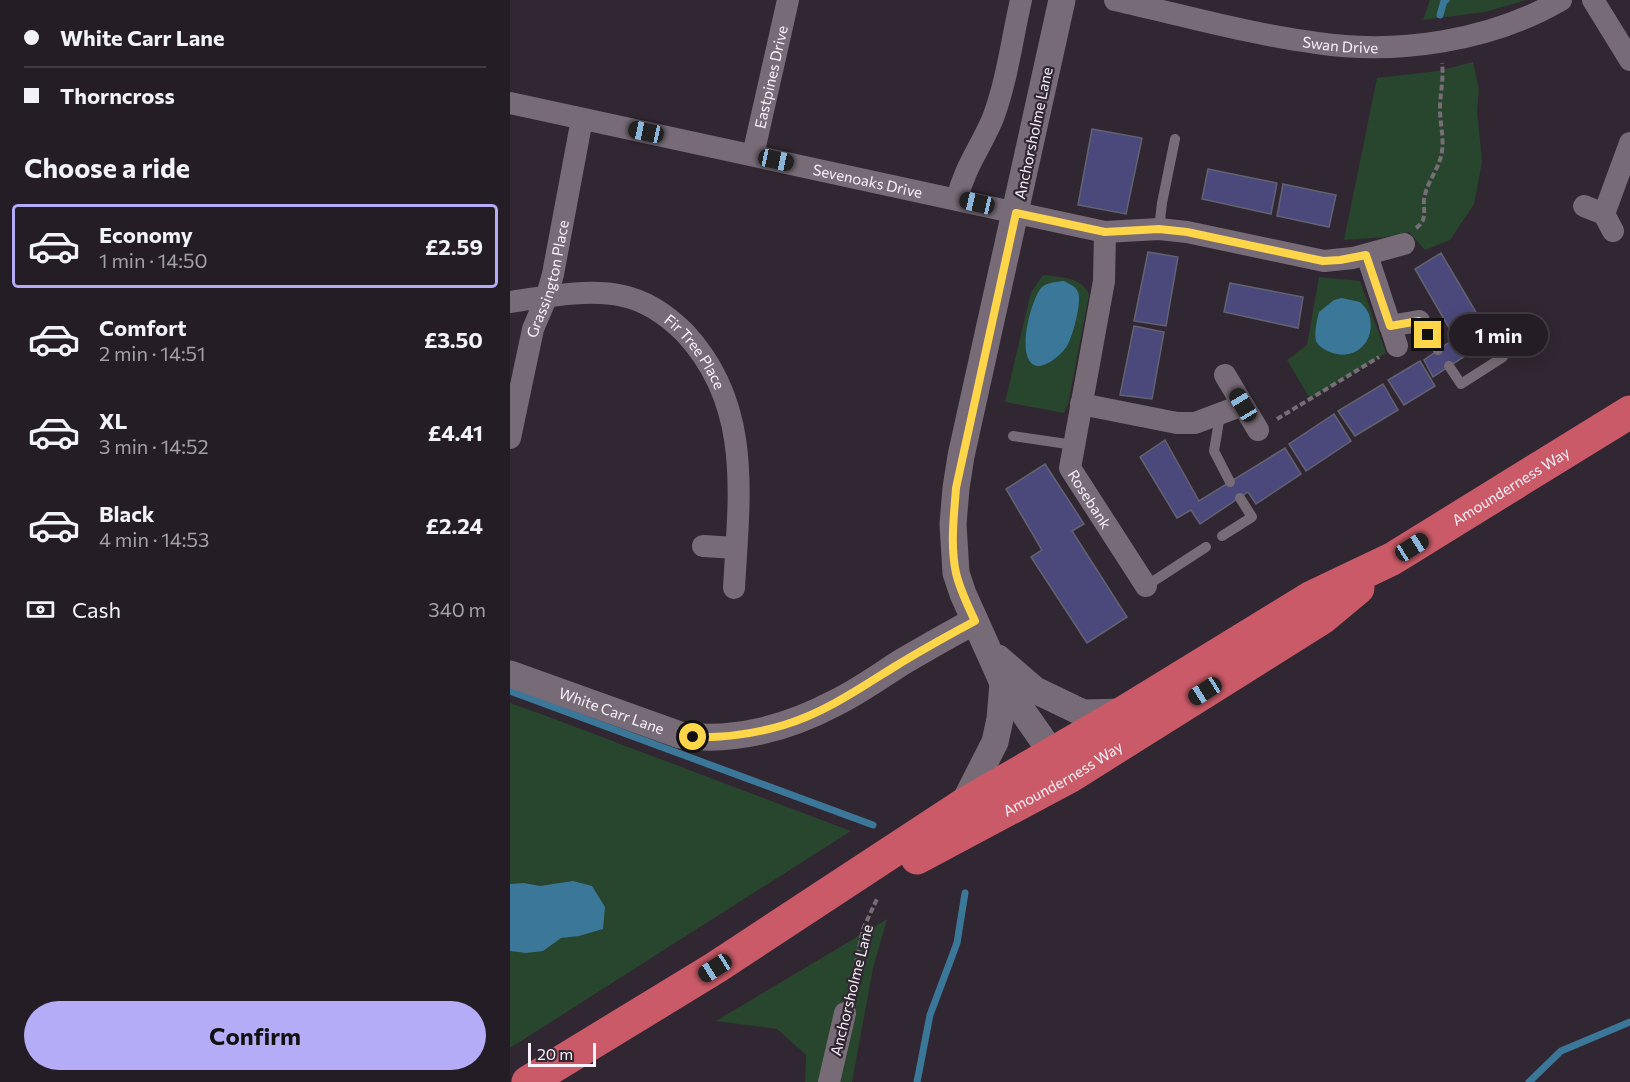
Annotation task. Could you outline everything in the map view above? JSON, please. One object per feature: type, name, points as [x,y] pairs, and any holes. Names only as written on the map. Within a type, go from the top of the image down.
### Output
[{"type":"highway","name":"Amounderness Way","points":[[715,968],[963,805],[1060,765],[1124,712],[1310,598],[1392,559],[1630,412]]},
{"type":"highway","name":"Amounderness Way","points":[[528,1082],[715,968],[1060,765],[1322,618],[1392,559]]},
{"type":"street","name":"Eastpines Drive","points":[[753,155],[788,0]]},
{"type":"street","points":[[957,199],[962,178],[992,120],[998,102],[1021,0]]},
{"type":"street","name":"Anchorsholme Lane","points":[[1060,765],[1003,683],[963,594],[956,573],[953,524],[956,488],[1062,0]]},
{"type":"street","name":"Swan Drive","points":[[1115,0],[1281,37],[1318,44],[1360,47],[1438,42],[1514,22],[1561,0]]},
{"type":"street","points":[[1593,0],[1630,60]]},
{"type":"street","name":"Sevenoaks Drive","points":[[510,103],[1105,232],[1159,229],[1187,232],[1323,261],[1347,259],[1404,244]]},
{"type":"street","name":"Grassington Place","points":[[510,438],[533,329],[547,296],[553,274],[582,119]]},
{"type":"street","points":[[1600,217],[1630,143]]},
{"type":"street","name":"Rosebank","points":[[1105,232],[1104,280],[1070,468],[1146,586]]},
{"type":"street","points":[[1366,255],[1394,336],[1419,321]]},
{"type":"street","name":"Fir Tree Place","points":[[510,302],[547,296],[606,293],[624,296],[650,306],[673,321],[694,344],[716,378],[725,397],[735,430],[740,475],[734,588]]},
{"type":"street","points":[[1225,375],[1258,430]]},
{"type":"street","points":[[1081,404],[1178,423],[1195,423],[1243,405]]},
{"type":"street","points":[[703,546],[736,548]]},
{"type":"street","name":"White Carr Lane","points":[[510,674],[680,735],[704,737],[740,735],[787,724],[837,703],[904,661],[975,621]]},
{"type":"street","name":"Anchorsholme Lane","points":[[988,649],[1035,690],[1083,713],[1124,712]]},
{"type":"street","name":"Anchorsholme Lane","points":[[963,805],[995,742],[1000,719],[1003,683]]},
{"type":"street","name":"Anchorsholme Lane","points":[[829,1082],[845,1013]]},
{"type":"lane","points":[[1159,229],[1174,139]]},
{"type":"lane","points":[[1419,321],[1437,350]]},
{"type":"lane","points":[[1449,366],[1461,384],[1503,357]]},
{"type":"lane","points":[[1220,414],[1214,451],[1230,482]]},
{"type":"lane","points":[[1013,436],[1074,445]]},
{"type":"lane","points":[[1222,536],[1252,517],[1240,498]]},
{"type":"lane","points":[[1146,586],[1206,547]]},
{"type":"path","points":[[1404,244],[1409,232],[1420,225],[1425,216],[1424,199],[1443,149],[1440,108],[1444,76],[1438,42]]},
{"type":"path","points":[[1258,430],[1317,395],[1394,336]]},
{"type":"path","name":"Anchorsholme Lane","points":[[845,1013],[863,929],[878,899]]},
{"type":"green space","points":[[1430,0],[1526,0],[1485,12],[1423,20]]},
{"type":"green space","points":[[1473,62],[1479,89],[1477,110],[1482,162],[1474,204],[1450,240],[1425,250],[1409,232],[1385,237],[1344,240],[1377,78],[1438,71]]},
{"type":"green space","points":[[1043,275],[1076,281],[1086,289],[1089,295],[1068,404],[1064,413],[1005,402],[1031,292]]},
{"type":"green space","points":[[1319,277],[1360,281],[1386,353],[1310,399],[1287,360],[1307,345]]},
{"type":"green space","points":[[510,703],[549,717],[851,831],[510,1048]]},
{"type":"green space","points":[[887,919],[873,968],[852,1082],[805,1082],[806,1055],[777,1029],[716,1021]]},
{"type":"water","points":[[1064,281],[1076,288],[1079,297],[1072,335],[1067,346],[1058,356],[1050,362],[1037,366],[1030,362],[1026,342],[1033,303],[1042,287]]},
{"type":"water","points":[[1342,298],[1360,302],[1367,311],[1371,327],[1366,342],[1361,348],[1347,354],[1326,350],[1318,345],[1315,338],[1319,312],[1334,300]]},
{"type":"water","points":[[573,881],[592,886],[605,907],[603,929],[579,936],[561,938],[543,951],[526,953],[510,951],[510,884],[524,883],[540,886]]},
{"type":"building","points":[[1092,129],[1142,138],[1126,214],[1078,205]]},
{"type":"building","points":[[1208,169],[1277,183],[1271,214],[1202,199]]},
{"type":"building","points":[[1283,184],[1336,195],[1329,227],[1277,216]]},
{"type":"building","points":[[1148,252],[1178,257],[1166,326],[1134,321]]},
{"type":"building","points":[[1441,253],[1483,324],[1471,332],[1479,347],[1433,377],[1424,360],[1455,338],[1415,269]]},
{"type":"building","points":[[1230,283],[1303,297],[1298,328],[1224,312]]},
{"type":"building","points":[[1134,326],[1164,332],[1152,399],[1120,395]]},
{"type":"building","points":[[1420,361],[1435,386],[1404,405],[1388,380]]},
{"type":"building","points":[[1383,384],[1398,410],[1355,436],[1338,411]]},
{"type":"building","points":[[1334,414],[1351,441],[1306,471],[1289,444]]},
{"type":"building","points":[[1165,440],[1199,501],[1285,448],[1301,474],[1256,504],[1248,492],[1200,524],[1191,510],[1177,518],[1140,457]]},
{"type":"building","points":[[1045,464],[1084,524],[1072,531],[1127,617],[1087,643],[1031,557],[1042,550],[1006,489]]},
{"type":"waterway","points":[[1440,15],[1446,0]]},
{"type":"waterway","points":[[510,691],[873,825]]},
{"type":"waterway","points":[[917,1082],[930,1015],[957,943],[965,893]]},
{"type":"waterway","points":[[1529,1082],[1561,1051],[1630,1022]]},
{"type":"route","points":[[693,737],[720,737],[761,731],[812,714],[837,703],[904,661],[975,621],[956,573],[953,548],[956,488],[961,456],[1016,213],[1105,232],[1159,229],[1187,232],[1323,261],[1366,255],[1390,326],[1419,321],[1428,335]]}]
